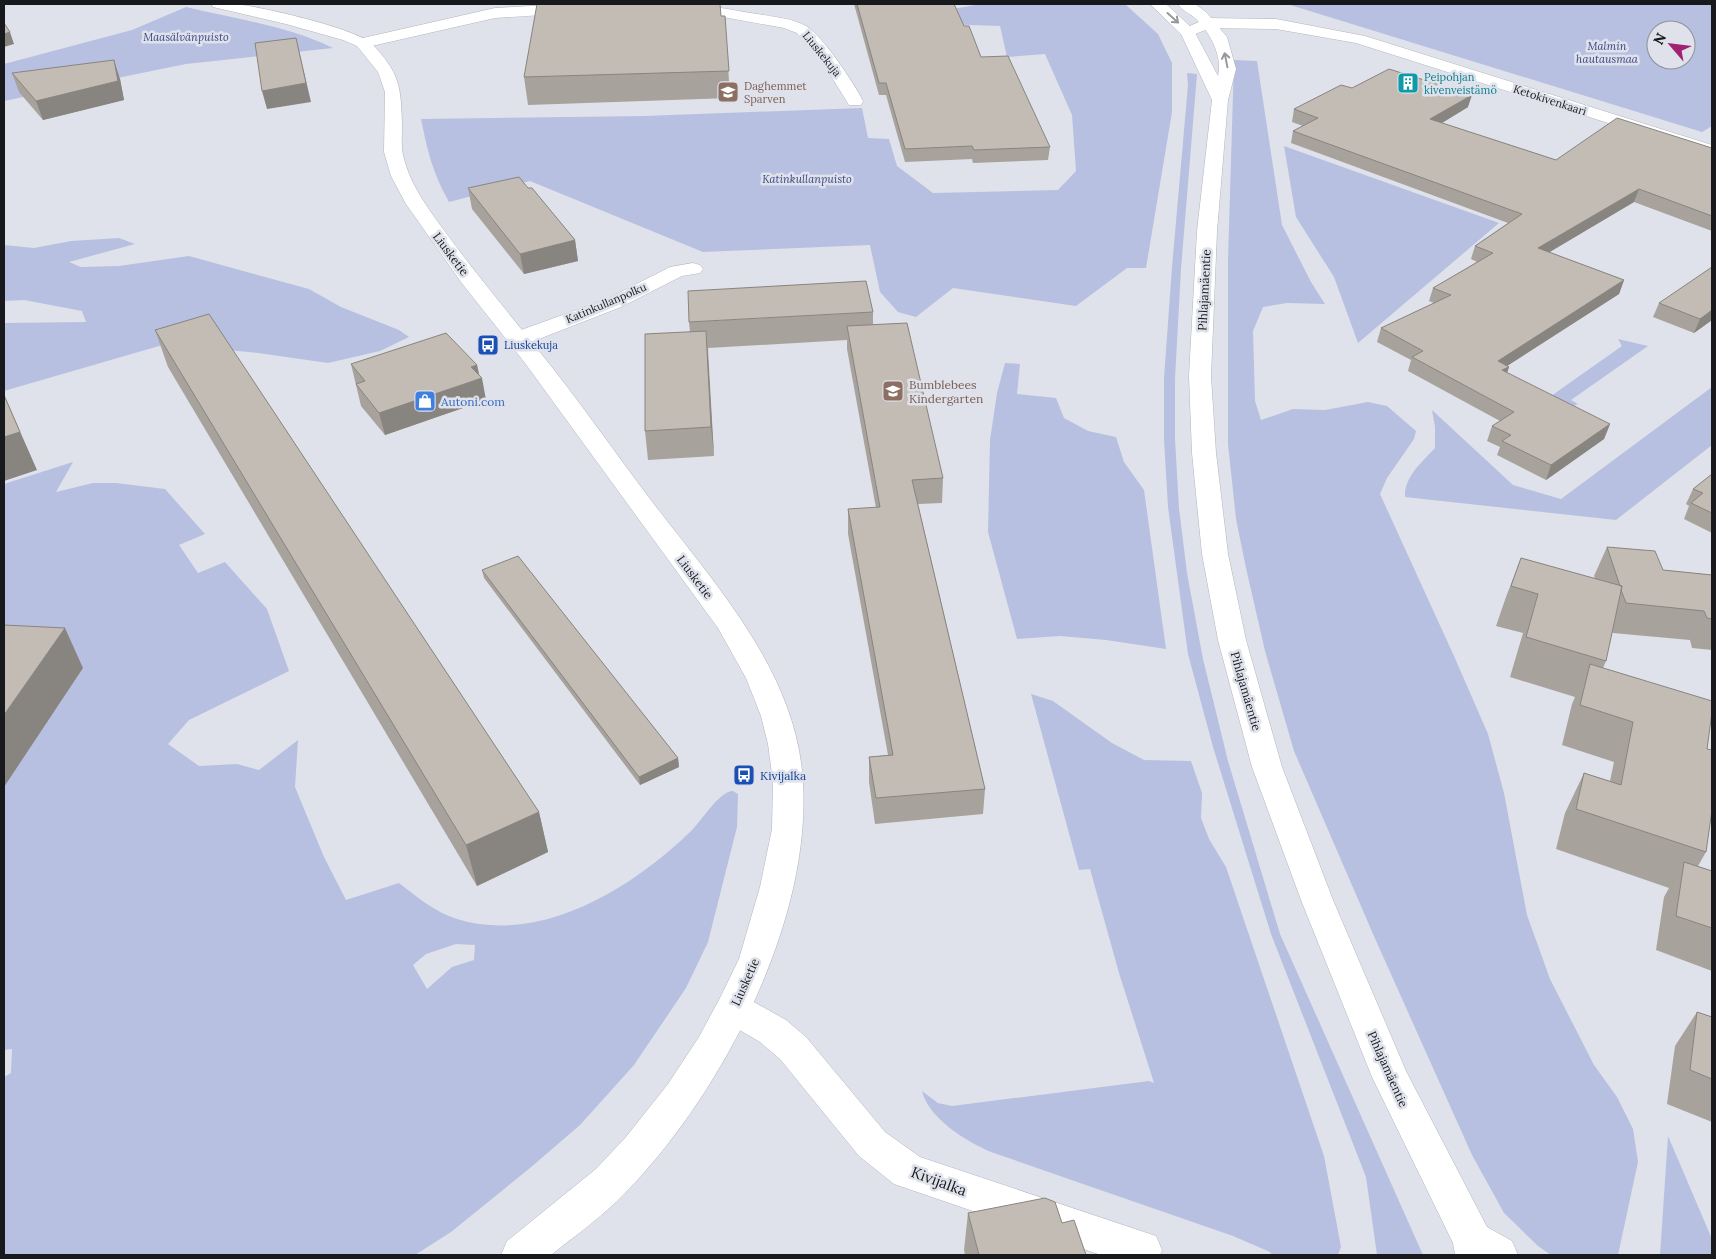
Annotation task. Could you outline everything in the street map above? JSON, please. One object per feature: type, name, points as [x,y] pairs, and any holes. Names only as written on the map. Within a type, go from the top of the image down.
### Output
[{"type":"street","points":[[218,4],[312,26],[363,43],[501,12],[586,8]]},
{"type":"street","name":"Pihlajamäentie","points":[[1157,4],[1188,32],[1201,56],[1220,100]]},
{"type":"street","name":"Pihlajamäentie","points":[[1186,4],[1208,23],[1219,37],[1228,69],[1220,100],[1207,231],[1200,376],[1204,453],[1215,554],[1232,640],[1267,766],[1317,900],[1390,1077],[1482,1251]]},
{"type":"street","name":"Liuskekuja","points":[[671,5],[723,11],[788,24],[802,30],[829,60],[848,87],[855,101]]},
{"type":"street","name":"Ketokivenkaari","points":[[1188,32],[1208,23],[1276,24],[1359,40],[1712,151]]},
{"type":"street","name":"Ketokivenkaari","points":[[1188,32],[1219,37],[1279,33],[1330,34]]},
{"type":"street","name":"Liusketie","points":[[363,43],[386,71],[393,92],[394,152],[400,176],[415,204],[730,624],[760,678],[776,716],[788,781],[788,829],[776,887],[756,959],[712,1048],[681,1096],[610,1182],[521,1255]]},
{"type":"street","name":"Katinkullanpolku","points":[[518,339],[614,302],[677,271],[693,269]]},
{"type":"street","name":"Kivijalka","points":[[733,1008],[773,1031],[793,1048],[872,1144],[908,1171],[1142,1250]]},
{"type":"green space","name":"Katinkullanpuisto","points":[[981,4],[1125,4],[1158,34],[1172,63],[1172,112],[1146,268],[1127,268],[1076,306],[953,288],[916,317],[898,312],[880,292],[870,245],[703,252],[530,181],[449,202],[438,181],[428,152],[421,119],[644,116],[862,108],[868,138],[889,139],[897,166],[933,193],[1058,190],[1076,171],[1072,115],[1045,54],[1007,57],[1000,26],[940,24],[930,13]]},
{"type":"green space","name":"Malmin hautausmaa","points":[[1287,4],[1712,4],[1712,126],[1702,132]]},
{"type":"green space","name":"Maasälvänpuisto","points":[[186,7],[298,34],[333,48],[186,64],[4,101],[4,64],[132,30]]},
{"type":"green space","points":[[1234,60],[1257,61],[1282,225],[1311,282],[1325,304],[1287,303],[1263,307],[1253,331],[1255,401],[1261,420],[1293,409],[1325,410],[1368,402],[1387,406],[1416,431],[1414,439],[1387,478],[1380,494],[1488,734],[1504,793],[1527,915],[1550,979],[1594,1065],[1617,1097],[1633,1129],[1638,1162],[1618,1255],[1551,1255],[1538,1246],[1504,1213],[1472,1155],[1294,751],[1265,651],[1246,568],[1236,519],[1228,444],[1228,261]]},
{"type":"green space","points":[[1187,73],[1197,74],[1181,269],[1175,379],[1175,439],[1179,508],[1187,573],[1203,659],[1228,761],[1280,934],[1423,1255],[1377,1255],[1366,1177],[1271,934],[1213,747],[1188,654],[1168,507],[1164,440],[1164,378],[1188,85]]},
{"type":"green space","points":[[1284,146],[1499,223],[1358,343],[1334,277],[1296,217]]},
{"type":"green space","points":[[119,238],[135,244],[69,262],[81,267],[119,266],[189,256],[309,289],[341,307],[399,330],[409,337],[380,351],[328,363],[258,353],[166,344],[4,391],[4,323],[86,322],[82,311],[24,300],[4,301],[4,245],[34,248],[71,241]]},
{"type":"green space","points":[[1618,339],[1648,346],[1571,400],[1578,404],[1569,408],[1551,396],[1622,346]]},
{"type":"green space","points":[[1005,363],[1020,364],[1017,394],[1056,398],[1064,418],[1088,431],[1116,437],[1124,462],[1144,490],[1166,649],[1106,640],[1060,636],[1017,639],[988,532],[990,440],[997,393]]},
{"type":"green space","points":[[1712,387],[1712,445],[1616,520],[1405,497],[1407,483],[1411,476],[1435,448],[1435,427],[1432,410],[1513,485],[1561,499]]},
{"type":"green space","points":[[73,462],[56,492],[93,483],[116,483],[165,489],[205,534],[179,545],[198,573],[225,562],[267,609],[289,671],[189,720],[168,744],[199,766],[237,764],[259,770],[298,740],[295,787],[324,857],[346,900],[399,883],[419,899],[457,919],[489,925],[521,924],[552,918],[583,906],[613,891],[641,873],[690,832],[722,796],[733,791],[738,794],[737,827],[708,942],[686,988],[634,1065],[580,1125],[451,1232],[415,1255],[4,1255],[4,1077],[11,1073],[12,1049],[4,1050],[4,484]],"holes":[[[456,944],[475,945],[474,960],[452,967],[427,989],[413,965],[426,954]]]},
{"type":"green space","points":[[1031,694],[1053,701],[1112,743],[1144,760],[1191,761],[1202,793],[1201,818],[1209,839],[1226,867],[1324,1156],[1341,1247],[1338,1255],[1272,1255],[1270,1252],[1233,1236],[991,1152],[950,1128],[932,1111],[926,1101],[922,1091],[938,1103],[952,1106],[1149,1081],[1154,1083],[1119,973],[1090,869],[1079,870]]},
{"type":"green space","points":[[1668,1136],[1712,1239],[1712,1255],[1660,1255]]},
{"type":"building","points":[[537,4],[720,4],[721,16],[725,16],[729,71],[524,77]]},
{"type":"building","points":[[857,4],[954,4],[964,26],[969,26],[981,57],[1008,56],[1050,147],[974,150],[972,146],[905,149],[886,83],[879,83]]},
{"type":"building","points":[[4,23],[10,32],[4,34]]},
{"type":"building","points":[[296,38],[306,83],[262,91],[255,43]]},
{"type":"building","points":[[114,60],[118,81],[36,101],[12,73]]},
{"type":"building","points":[[1389,69],[1472,95],[1430,119],[1556,160],[1617,118],[1712,148],[1712,216],[1639,189],[1538,248],[1624,280],[1498,361],[1509,367],[1502,370],[1610,424],[1551,465],[1502,441],[1511,435],[1492,426],[1514,412],[1412,357],[1423,351],[1381,328],[1451,295],[1433,288],[1493,253],[1475,246],[1522,214],[1293,131],[1318,118],[1294,109],[1341,85],[1352,88]]},
{"type":"building","points":[[519,177],[528,188],[532,188],[575,240],[520,254],[468,188]]},
{"type":"building","points":[[1712,267],[1712,310],[1700,319],[1659,303]]},
{"type":"building","points":[[866,281],[873,312],[689,322],[688,291]]},
{"type":"building","points":[[209,314],[539,812],[466,845],[155,330]]},
{"type":"building","points":[[907,323],[943,478],[912,480],[985,789],[876,798],[869,757],[893,755],[848,509],[880,507],[847,326]]},
{"type":"building","points":[[706,331],[711,427],[645,431],[645,334]]},
{"type":"building","points":[[446,333],[477,365],[471,367],[482,378],[379,413],[356,384],[365,381],[351,364]]},
{"type":"building","points":[[4,395],[20,432],[4,437]]},
{"type":"building","points":[[1712,474],[1712,513],[1691,503],[1703,493],[1693,489]]},
{"type":"building","points":[[1607,547],[1655,551],[1663,570],[1712,575],[1712,619],[1707,618],[1704,611],[1626,603],[1621,590],[1622,586],[1620,586]]},
{"type":"building","points":[[518,556],[678,758],[639,777],[482,570]]},
{"type":"building","points":[[1521,558],[1622,586],[1606,661],[1526,637],[1538,594],[1511,586]]},
{"type":"building","points":[[4,625],[65,628],[4,715]]},
{"type":"building","points":[[1590,664],[1712,701],[1707,749],[1712,750],[1712,810],[1706,852],[1576,809],[1584,773],[1621,785],[1633,722],[1580,705]]},
{"type":"building","points":[[1684,862],[1712,871],[1712,928],[1676,916]]},
{"type":"building","points":[[1697,1012],[1712,1017],[1712,1079],[1690,1070]]},
{"type":"building","points":[[1045,1198],[1055,1202],[1062,1223],[1074,1220],[1086,1255],[979,1255],[968,1213]]},
{"type":"place","name":"Peipohjan kivenveistämö","points":[[1408,83]]},
{"type":"place","name":"Daghemmet Sparven","points":[[728,92]]},
{"type":"place","name":"Liuskekuja","points":[[488,345]]},
{"type":"place","name":"Bumblebees Kindergarten","points":[[893,391]]},
{"type":"place","name":"Autoni.com","points":[[425,401]]},
{"type":"place","name":"Kivijalka","points":[[744,775]]}]
